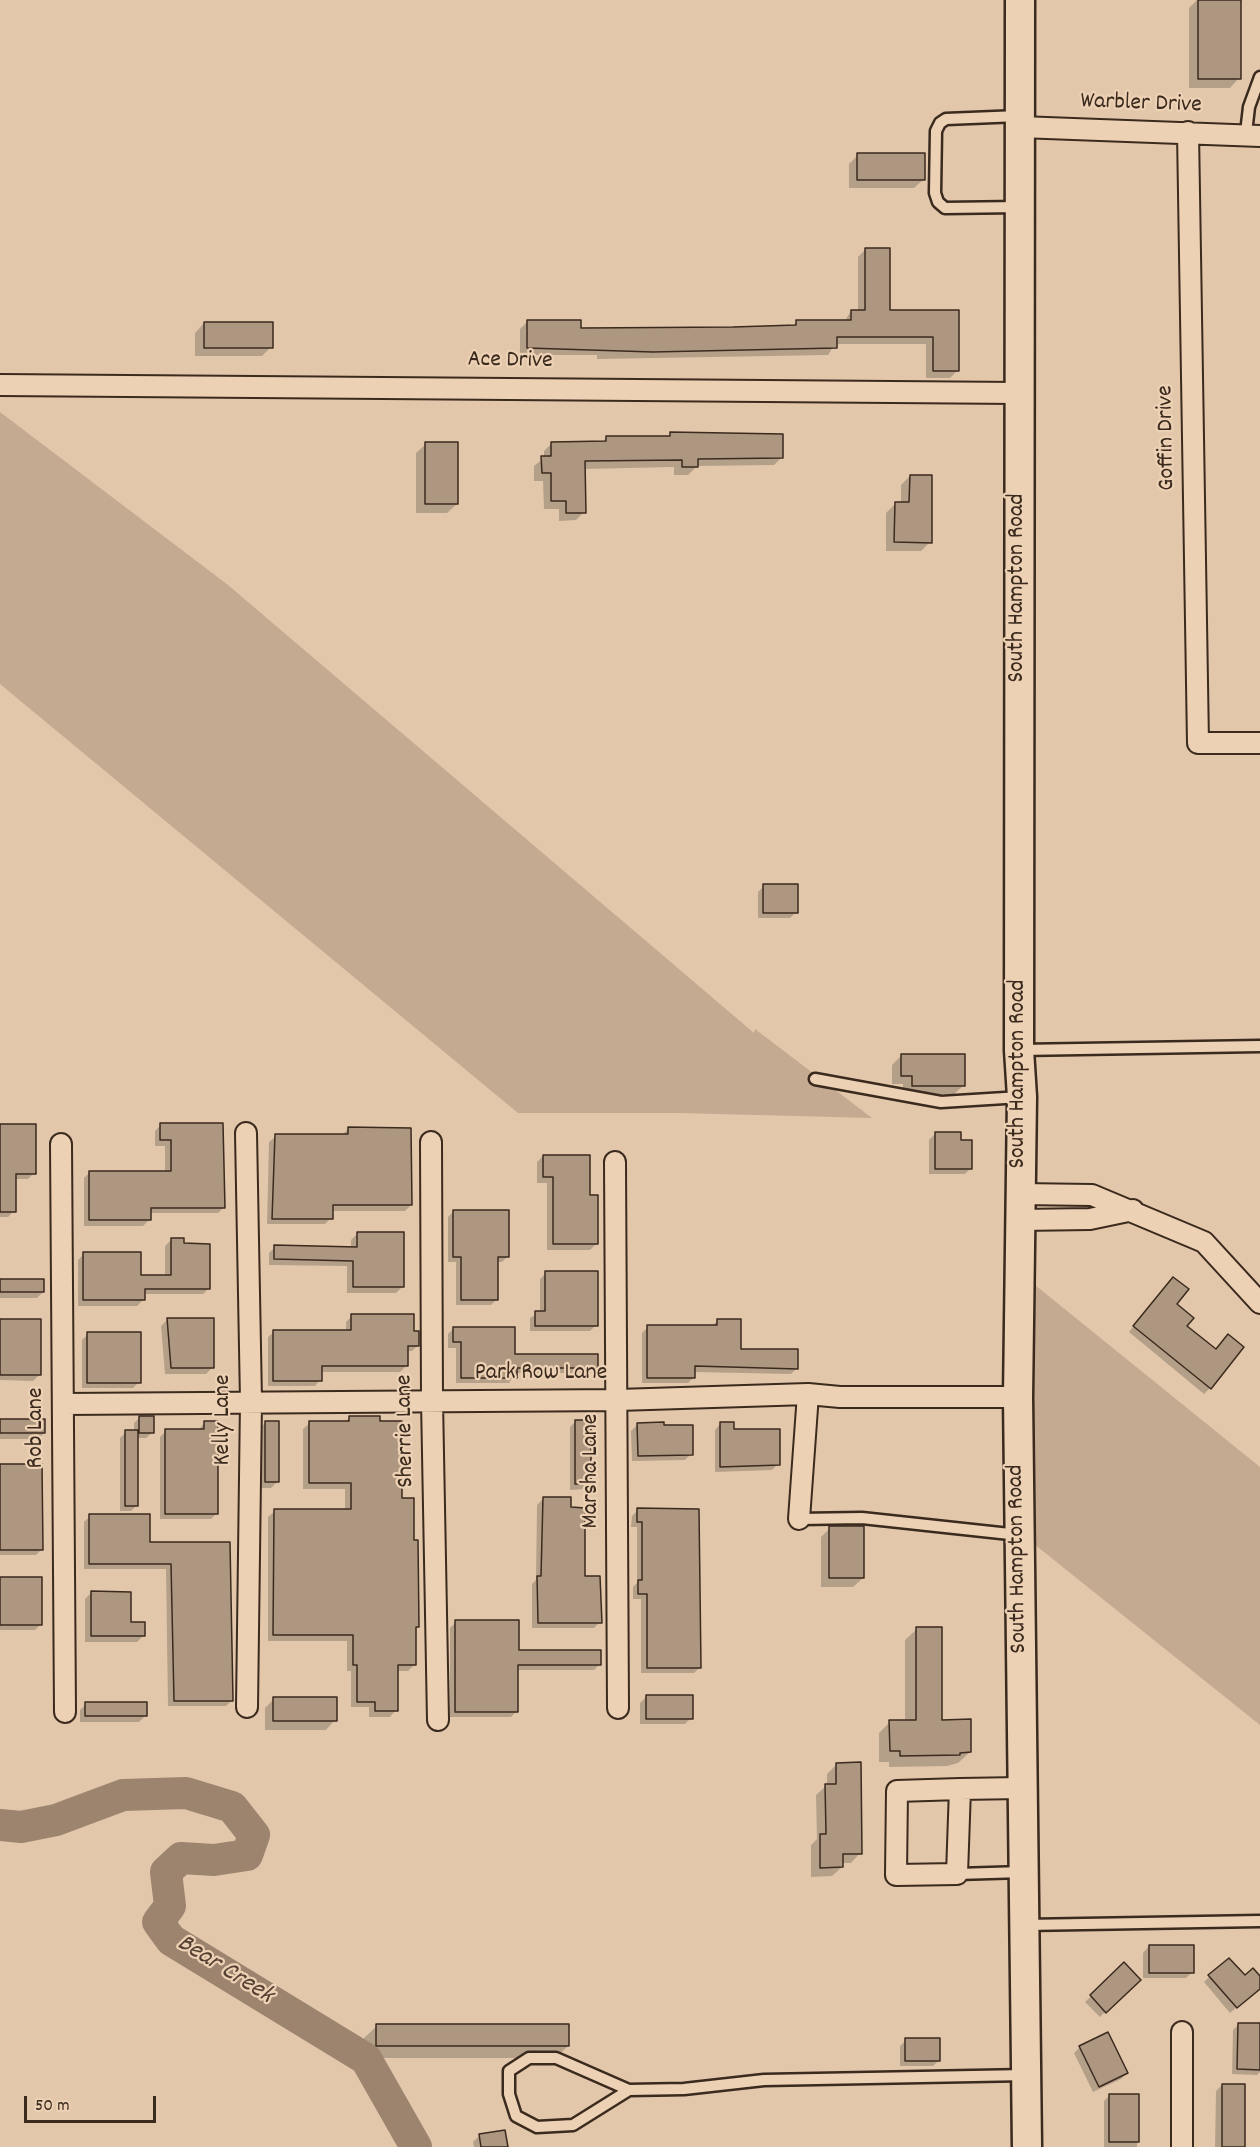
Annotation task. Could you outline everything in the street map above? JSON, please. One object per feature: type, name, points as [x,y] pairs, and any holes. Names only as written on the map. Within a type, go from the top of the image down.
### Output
[{"type":"main road","name":"South Hampton Road","points":[[1020,0],[1019,1050],[1022,1097],[1018,1397],[1027,2147]]},
{"type":"street","name":"Warbler Drive","points":[[1020,122],[1253,135]]},
{"type":"street","name":"Goffin Drive","points":[[1188,132],[1198,743],[1260,743]]},
{"type":"street","name":"Ace Drive","points":[[0,385],[1019,393]]},
{"type":"street","name":"Kelly Lane","points":[[246,1133],[251,1401],[247,1707]]},
{"type":"street","name":"Sherrie Lane","points":[[431,1142],[432,1400],[438,1720]]},
{"type":"street","name":"Rob Lane","points":[[61,1144],[65,1712]]},
{"type":"street","name":"Marsha Lane","points":[[615,1162],[618,1708]]},
{"type":"street","points":[[1020,1207],[1090,1219],[1133,1210],[1204,1242],[1260,1303]]},
{"type":"street","points":[[799,1519],[808,1394]]},
{"type":"street","name":"Park Row Lane","points":[[64,1404],[618,1400],[808,1394],[840,1397],[1018,1397]]},
{"type":"street","points":[[960,1789],[957,1874],[896,1875],[897,1791],[960,1789],[1022,1788]]},
{"type":"street","points":[[1182,2032],[1182,2147]]},
{"type":"lane","points":[[1253,135],[1249,107],[1260,77]]},
{"type":"lane","points":[[1020,122],[946,119],[940,123],[936,131],[935,193],[938,202],[945,208],[1020,207]]},
{"type":"lane","points":[[1019,1050],[1260,1046]]},
{"type":"lane","points":[[815,1079],[941,1102],[1022,1097]]},
{"type":"lane","points":[[799,1519],[862,1518],[1019,1535]]},
{"type":"lane","points":[[957,1874],[1023,1872]]},
{"type":"lane","points":[[1025,1925],[1260,1921]]},
{"type":"lane","points":[[629,2090],[573,2125],[537,2127],[516,2116],[509,2094],[509,2071],[529,2058],[556,2058],[629,2090],[684,2089],[764,2080],[1026,2075]]},
{"type":"shaded area","points":[[0,412],[228,585],[754,1033],[755,1029],[872,1118],[679,1113],[518,1113],[0,684]]},
{"type":"shaded area","points":[[1030,1281],[1260,1467],[1260,1725],[1029,1540]]},
{"type":"building","points":[[1198,0],[1241,0],[1241,79],[1198,79]]},
{"type":"building","points":[[857,153],[925,153],[925,180],[857,180]]},
{"type":"building","points":[[865,248],[890,248],[890,310],[959,310],[959,371],[933,371],[933,337],[837,337],[837,348],[653,352],[527,348],[527,320],[581,320],[581,328],[733,327],[796,325],[796,320],[851,320],[851,310],[865,310]]},
{"type":"building","points":[[204,322],[273,322],[273,348],[204,348]]},
{"type":"building","points":[[670,432],[783,434],[783,458],[698,459],[698,467],[682,467],[682,460],[585,461],[586,513],[566,513],[566,501],[551,501],[551,473],[542,473],[541,456],[551,456],[551,442],[606,441],[606,436],[670,436]]},
{"type":"building","points":[[425,442],[458,442],[458,504],[425,504]]},
{"type":"building","points":[[910,475],[932,475],[932,543],[894,542],[895,502],[909,502]]},
{"type":"building","points":[[763,884],[798,884],[798,913],[763,913]]},
{"type":"building","points":[[901,1054],[965,1054],[965,1086],[912,1086],[912,1076],[901,1076]]},
{"type":"building","points":[[160,1123],[223,1123],[225,1208],[151,1208],[151,1220],[89,1220],[89,1171],[171,1171],[171,1140],[160,1140]]},
{"type":"building","points":[[0,1124],[36,1124],[36,1174],[16,1174],[16,1212],[0,1212]]},
{"type":"building","points":[[348,1127],[411,1128],[412,1205],[333,1205],[333,1219],[272,1219],[275,1134],[348,1134]]},
{"type":"building","points":[[935,1132],[961,1132],[961,1140],[972,1140],[972,1169],[935,1169]]},
{"type":"building","points":[[543,1155],[590,1155],[590,1195],[598,1195],[598,1244],[553,1244],[553,1177],[543,1177]]},
{"type":"building","points":[[453,1210],[509,1210],[509,1257],[498,1257],[498,1300],[461,1300],[461,1257],[453,1257]]},
{"type":"building","points":[[357,1232],[404,1232],[404,1287],[353,1287],[353,1261],[274,1259],[274,1245],[357,1247]]},
{"type":"building","points":[[171,1238],[184,1238],[184,1243],[210,1244],[210,1289],[145,1289],[145,1300],[83,1300],[83,1252],[141,1252],[141,1275],[171,1275]]},
{"type":"building","points":[[545,1271],[598,1271],[598,1326],[535,1326],[535,1311],[545,1311]]},
{"type":"building","points":[[1173,1277],[1189,1289],[1177,1304],[1194,1318],[1187,1326],[1216,1349],[1228,1334],[1244,1347],[1211,1389],[1133,1326]]},
{"type":"building","points":[[0,1279],[44,1279],[44,1292],[0,1292]]},
{"type":"building","points":[[351,1314],[414,1314],[414,1331],[419,1331],[419,1346],[408,1346],[408,1366],[322,1366],[322,1381],[273,1381],[273,1330],[351,1330]]},
{"type":"building","points":[[167,1318],[214,1318],[214,1368],[171,1368]]},
{"type":"building","points":[[0,1319],[41,1319],[41,1375],[0,1375]]},
{"type":"building","points":[[717,1319],[741,1319],[741,1349],[798,1349],[798,1369],[695,1366],[695,1378],[647,1378],[647,1325],[717,1325]]},
{"type":"building","points":[[453,1327],[515,1327],[515,1354],[598,1354],[598,1368],[517,1368],[517,1378],[461,1378],[461,1342],[453,1342]]},
{"type":"building","points":[[87,1332],[141,1332],[141,1383],[87,1383]]},
{"type":"building","points":[[139,1416],[154,1416],[154,1433],[139,1433]]},
{"type":"building","points":[[349,1416],[380,1416],[380,1421],[402,1421],[402,1498],[414,1498],[414,1540],[418,1540],[419,1627],[416,1627],[416,1665],[398,1665],[398,1711],[375,1711],[375,1702],[357,1702],[357,1665],[353,1665],[353,1635],[273,1635],[274,1509],[351,1509],[351,1483],[309,1483],[309,1421],[349,1421]]},
{"type":"building","points":[[0,1419],[45,1419],[45,1433],[0,1433]]},
{"type":"building","points":[[575,1420],[591,1420],[591,1484],[575,1484]]},
{"type":"building","points":[[204,1421],[218,1421],[218,1514],[165,1514],[165,1429],[204,1429]]},
{"type":"building","points":[[265,1421],[279,1421],[279,1482],[265,1482]]},
{"type":"building","points":[[664,1422],[664,1425],[693,1425],[693,1455],[638,1456],[637,1423]]},
{"type":"building","points":[[720,1422],[734,1422],[734,1429],[780,1429],[780,1465],[720,1467]]},
{"type":"building","points":[[125,1430],[138,1430],[138,1506],[125,1506]]},
{"type":"building","points":[[0,1464],[42,1464],[43,1550],[0,1550]]},
{"type":"building","points":[[543,1497],[571,1497],[571,1507],[585,1508],[585,1576],[600,1576],[602,1623],[538,1623],[537,1576],[541,1576]]},
{"type":"building","points":[[637,1508],[699,1509],[701,1668],[647,1668],[647,1594],[638,1594],[638,1580],[642,1580],[642,1522],[637,1522]]},
{"type":"building","points":[[89,1514],[150,1514],[150,1542],[230,1542],[233,1701],[174,1701],[171,1564],[89,1564]]},
{"type":"building","points":[[829,1526],[864,1526],[864,1578],[829,1578]]},
{"type":"building","points":[[0,1577],[42,1577],[42,1625],[0,1625]]},
{"type":"building","points":[[91,1591],[131,1592],[131,1622],[145,1622],[145,1636],[91,1636]]},
{"type":"building","points":[[455,1620],[519,1620],[519,1650],[601,1650],[601,1665],[518,1665],[518,1712],[455,1712]]},
{"type":"building","points":[[916,1627],[942,1627],[942,1720],[971,1719],[971,1752],[960,1753],[960,1755],[900,1756],[900,1751],[890,1751],[889,1720],[916,1720]]},
{"type":"building","points":[[646,1695],[693,1695],[693,1719],[646,1719]]},
{"type":"building","points":[[273,1697],[337,1697],[337,1721],[273,1721]]},
{"type":"building","points":[[85,1702],[147,1702],[147,1716],[85,1716]]},
{"type":"building","points":[[861,1762],[862,1854],[843,1854],[843,1867],[820,1868],[820,1834],[826,1834],[825,1784],[836,1784],[836,1763]]},
{"type":"building","points":[[1149,1945],[1194,1945],[1194,1973],[1149,1973]]},
{"type":"building","points":[[1229,1958],[1245,1975],[1253,1968],[1260,1976],[1260,1989],[1237,2008],[1208,1975]]},
{"type":"building","points":[[1124,1962],[1141,1980],[1106,2013],[1090,1995]]},
{"type":"building","points":[[1238,2023],[1260,2023],[1260,2070],[1237,2069]]},
{"type":"building","points":[[376,2024],[569,2024],[569,2046],[376,2046]]},
{"type":"building","points":[[1108,2032],[1128,2073],[1099,2087],[1079,2046]]},
{"type":"building","points":[[905,2038],[940,2038],[940,2061],[905,2061]]},
{"type":"building","points":[[1222,2084],[1245,2084],[1245,2147],[1222,2147]]},
{"type":"building","points":[[1109,2094],[1139,2094],[1139,2142],[1109,2142]]},
{"type":"building","points":[[505,2130],[508,2147],[481,2147],[479,2134]]},
{"type":"waterway","name":"Bear Creek","points":[[0,1825],[21,1827],[56,1820],[123,1795],[186,1793],[232,1807],[254,1835],[247,1855],[214,1860],[181,1858],[166,1872],[170,1906],[158,1922],[171,1940],[366,2059],[416,2147]]}]
